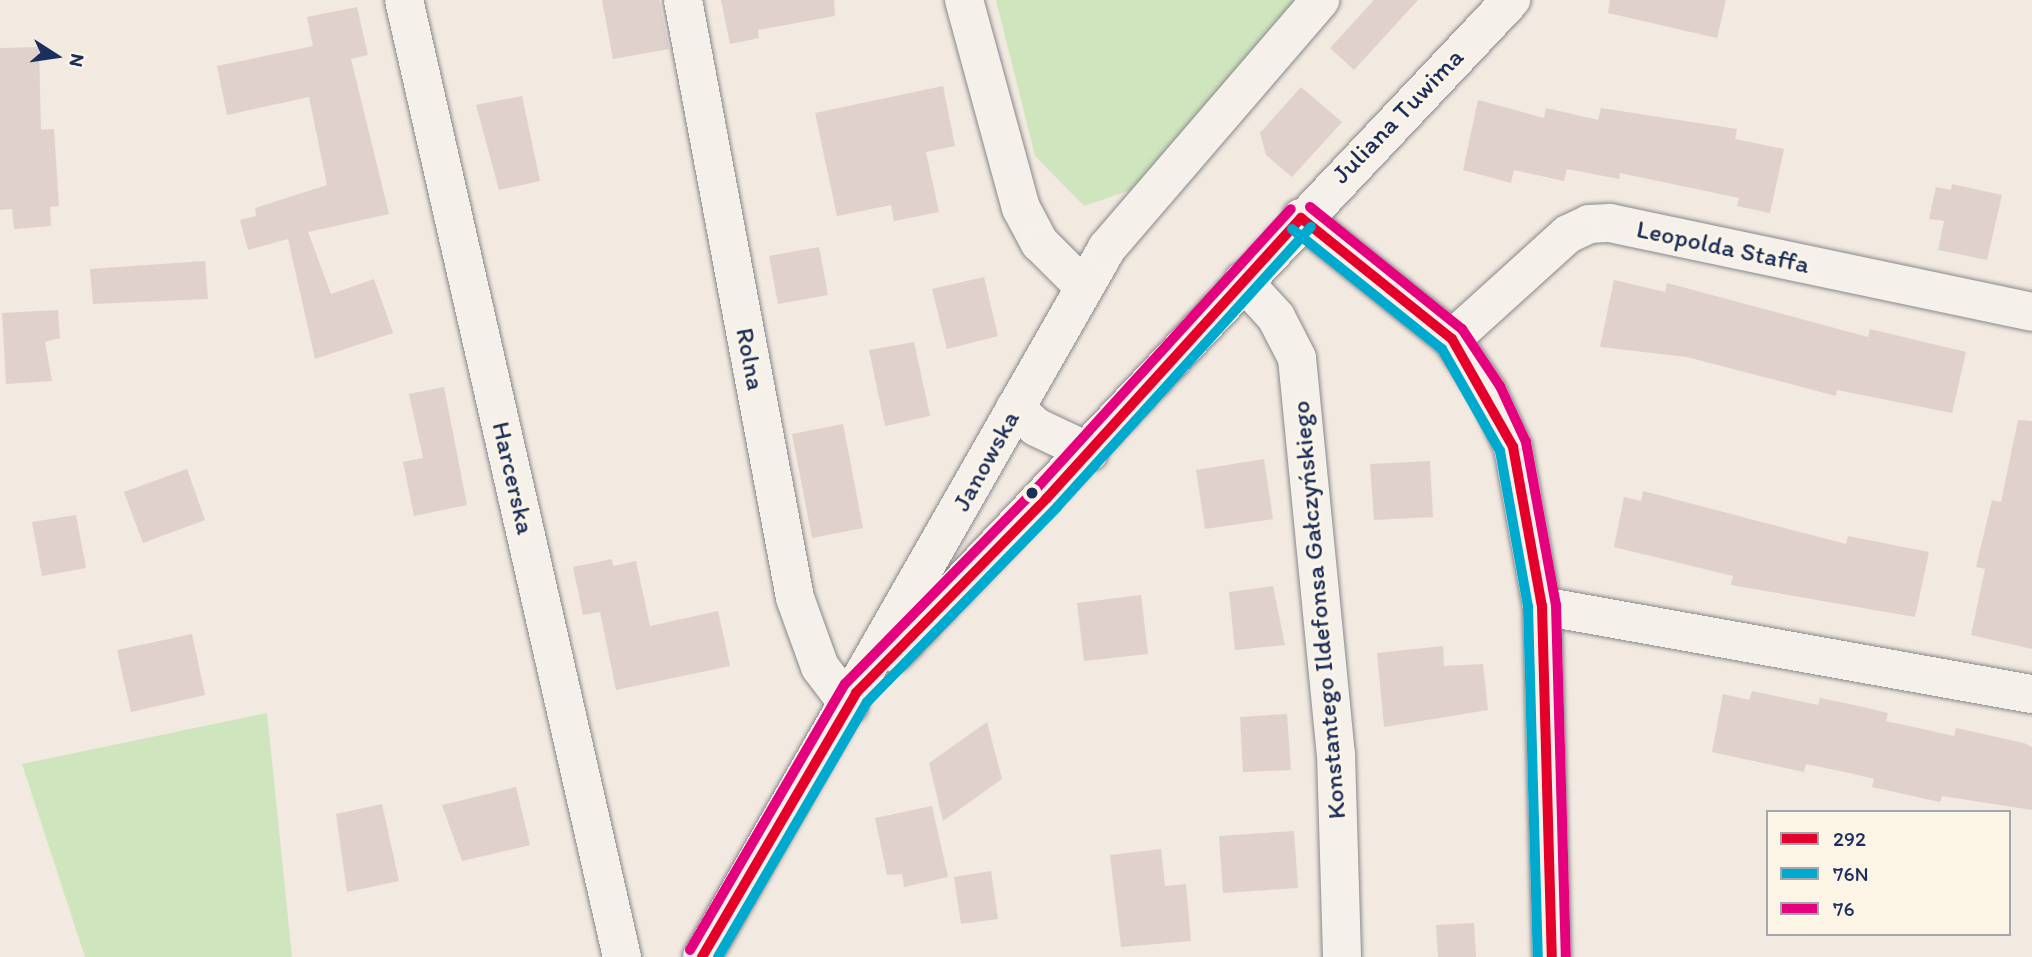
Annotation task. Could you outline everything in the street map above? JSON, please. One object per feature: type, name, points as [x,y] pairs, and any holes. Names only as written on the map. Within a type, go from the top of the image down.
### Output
[{"type":"street","name":"Harcerska","points":[[404,0],[622,957]]},
{"type":"street","name":"Rolna","points":[[683,0],[795,598],[820,667],[853,699]]},
{"type":"street","points":[[964,0],[1021,208],[1040,243],[1083,286]]},
{"type":"street","name":"Janowska","points":[[702,957],[853,699],[1014,408],[1107,248],[1320,0]]},
{"type":"street","name":"Juliana Tuwima","points":[[853,699],[1089,452],[1301,218],[1511,0]]},
{"type":"street","points":[[1301,218],[1452,339],[1488,393],[1513,447],[1542,606],[1552,957]]},
{"type":"street","name":"Leopolda Staffa","points":[[1452,339],[1568,234],[1589,224],[1610,223],[2032,312]]},
{"type":"street","name":"Konstantego Ildefonsa Gałczyńskiego","points":[[1243,281],[1276,317],[1297,358],[1336,754],[1342,957]]},
{"type":"street","points":[[1014,408],[1036,427],[1089,452]]},
{"type":"street","points":[[1542,606],[2032,694]]},
{"type":"green space","points":[[996,0],[1299,0],[1137,188],[1084,206],[1035,156]]},
{"type":"green space","points":[[267,713],[292,957],[85,957],[22,764]]},
{"type":"building","points":[[602,0],[659,0],[669,49],[613,59]]},
{"type":"building","points":[[721,0],[834,0],[835,16],[758,30],[759,38],[730,44]]},
{"type":"building","points":[[1374,0],[1418,0],[1354,70],[1330,48]]},
{"type":"building","points":[[1610,0],[1726,0],[1717,38],[1608,13]]},
{"type":"building","points":[[357,7],[368,55],[351,59],[389,214],[308,232],[331,294],[374,279],[393,333],[315,359],[288,239],[248,250],[240,220],[256,216],[255,208],[327,185],[309,97],[227,115],[217,66],[313,46],[307,17]]},
{"type":"building","points":[[39,47],[41,130],[54,129],[59,206],[50,207],[51,226],[14,229],[12,209],[0,210],[0,48]]},
{"type":"building","points":[[943,86],[955,146],[926,152],[939,212],[894,221],[891,205],[837,216],[815,113]]},
{"type":"building","points":[[1301,87],[1342,122],[1292,177],[1266,155],[1260,133]]},
{"type":"building","points":[[522,96],[540,181],[499,190],[476,105]]},
{"type":"building","points":[[1478,100],[1544,118],[1546,108],[1598,120],[1601,108],[1737,129],[1735,139],[1784,149],[1770,213],[1737,206],[1739,198],[1620,173],[1619,179],[1567,169],[1564,181],[1514,170],[1511,183],[1463,170]]},
{"type":"building","points":[[1952,184],[2002,195],[1987,260],[1938,250],[1944,221],[1929,219],[1936,187],[1951,190]]},
{"type":"building","points":[[819,247],[828,295],[778,304],[769,256]]},
{"type":"building","points":[[205,261],[208,299],[93,304],[90,269]]},
{"type":"building","points":[[984,277],[998,336],[947,349],[932,289]]},
{"type":"building","points":[[1614,280],[1665,292],[1667,283],[1868,337],[1870,329],[1966,352],[1952,413],[1837,390],[1836,396],[1687,357],[1600,347]]},
{"type":"building","points":[[58,310],[60,338],[45,342],[52,381],[6,384],[2,313]]},
{"type":"building","points":[[914,342],[930,416],[885,426],[869,350]]},
{"type":"building","points":[[444,387],[467,505],[414,516],[403,462],[423,458],[409,394]]},
{"type":"building","points":[[2018,420],[2032,421],[2032,649],[1971,635],[1985,569],[1976,567],[1992,500],[2001,502]]},
{"type":"building","points":[[843,424],[863,528],[812,538],[792,434]]},
{"type":"building","points":[[1264,459],[1273,519],[1205,529],[1196,470]]},
{"type":"building","points":[[1430,461],[1433,517],[1374,520],[1370,464]]},
{"type":"building","points":[[187,469],[205,520],[143,543],[124,492]]},
{"type":"building","points":[[1643,491],[1846,544],[1848,536],[1929,552],[1915,617],[1731,585],[1733,576],[1614,547],[1624,497],[1641,501]]},
{"type":"building","points":[[76,515],[86,568],[42,576],[32,522]]},
{"type":"building","points":[[612,559],[613,566],[636,561],[650,626],[718,611],[730,666],[616,690],[600,612],[583,615],[573,567]]},
{"type":"building","points":[[1273,586],[1285,645],[1235,650],[1229,592]]},
{"type":"building","points":[[1141,595],[1148,654],[1084,661],[1077,603]]},
{"type":"building","points":[[192,634],[205,695],[131,712],[117,650]]},
{"type":"building","points":[[1443,646],[1444,666],[1483,664],[1488,710],[1384,727],[1377,653]]},
{"type":"building","points":[[1752,691],[1818,705],[1820,698],[1859,706],[1888,713],[1886,721],[1954,736],[1956,728],[2024,743],[2032,747],[2032,810],[1942,796],[1940,802],[1872,787],[1874,779],[1845,772],[1806,764],[1804,772],[1712,752],[1723,694],[1749,700]]},
{"type":"building","points":[[1287,714],[1291,770],[1243,772],[1240,717]]},
{"type":"building","points":[[987,722],[1002,779],[943,821],[929,763]]},
{"type":"building","points":[[516,787],[530,845],[462,861],[442,805]]},
{"type":"building","points":[[382,804],[399,881],[347,892],[336,814]]},
{"type":"building","points":[[932,806],[948,877],[904,887],[902,874],[887,875],[875,818]]},
{"type":"building","points":[[1294,831],[1298,888],[1223,893],[1219,836]]},
{"type":"building","points":[[1161,849],[1165,886],[1186,884],[1191,941],[1121,947],[1110,855]]},
{"type":"building","points":[[991,871],[998,919],[961,924],[954,877]]},
{"type":"building","points":[[1474,923],[1476,957],[1438,957],[1436,925]]},
{"type":"transit line","name":"76","points":[[1310,207],[1462,329],[1500,386],[1526,442],[1556,605],[1566,957]]},
{"type":"transit line","name":"76","points":[[690,950],[845,684],[1037,488],[1291,209]]},
{"type":"transit line","name":"292","points":[[1301,218],[1452,339],[1513,447],[1542,606],[1552,957]]},
{"type":"transit line","name":"292","points":[[702,957],[856,693],[1047,498],[1301,218]]},
{"type":"transit line","name":"76N","points":[[718,957],[867,702],[1057,507],[1311,227]]},
{"type":"transit line","name":"76N","points":[[1292,229],[1442,349],[1500,451],[1528,607],[1538,957]]}]
